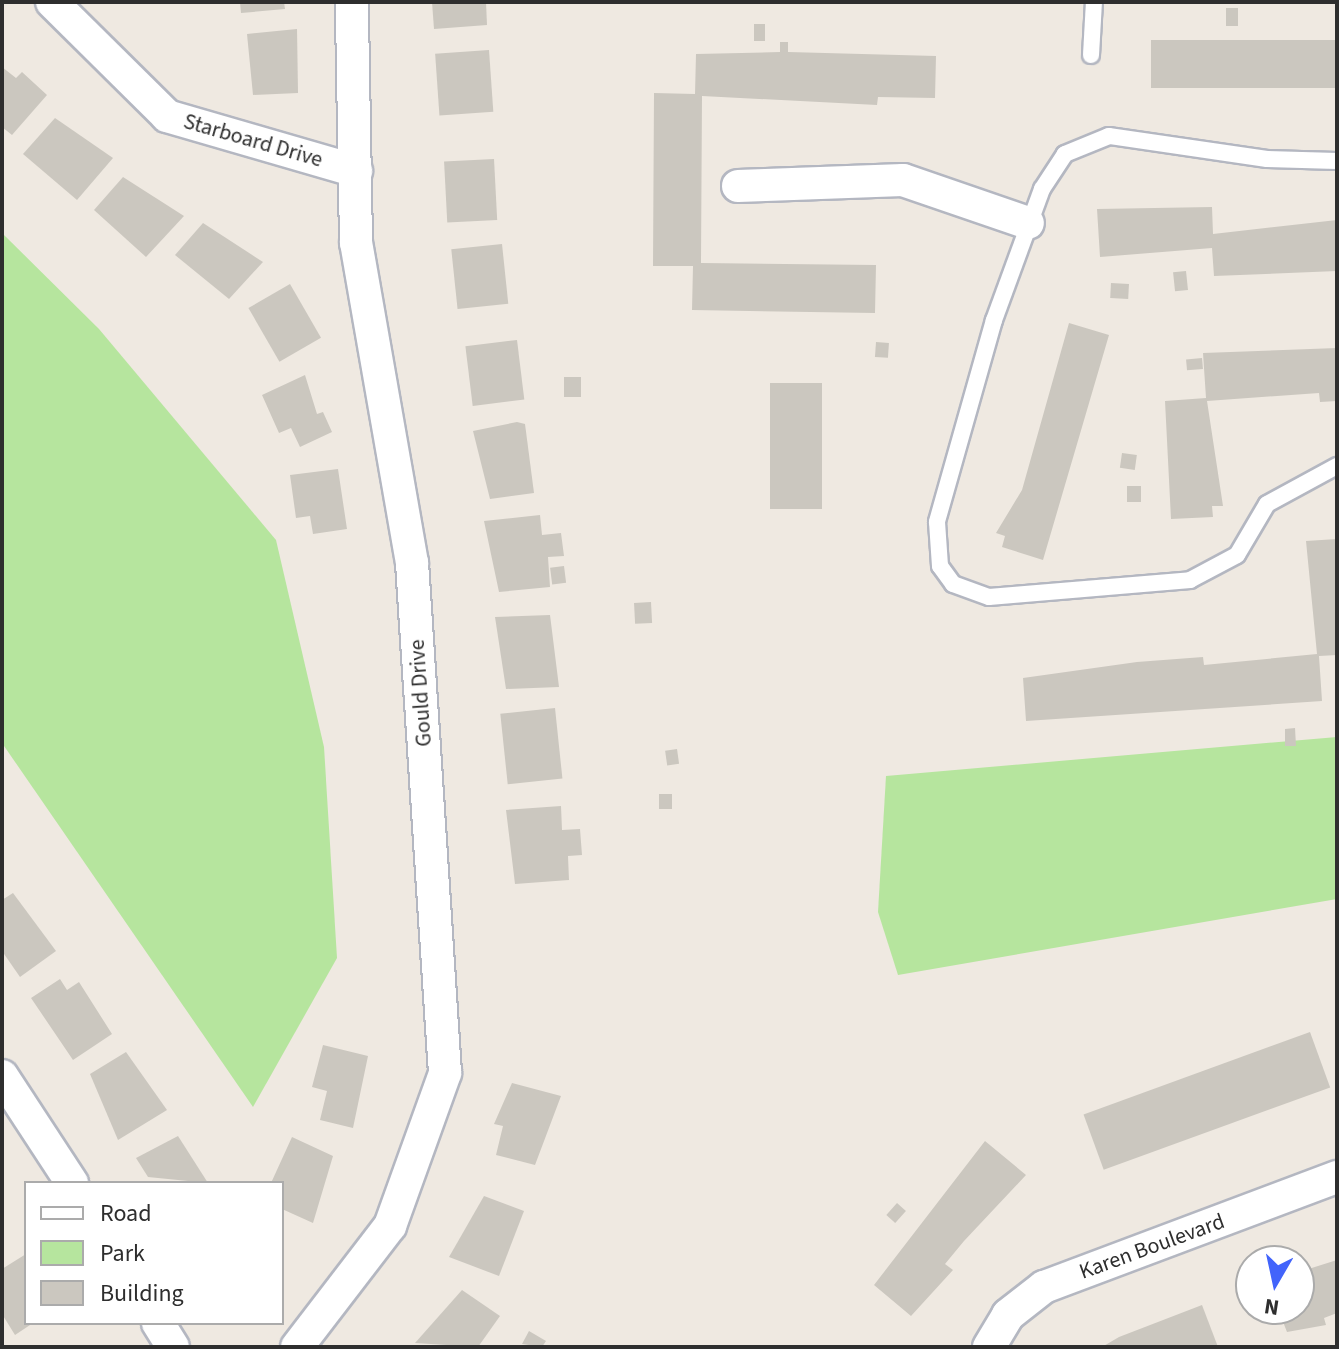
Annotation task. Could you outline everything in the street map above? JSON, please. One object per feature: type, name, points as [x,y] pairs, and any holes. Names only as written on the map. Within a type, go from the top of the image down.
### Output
[{"type":"street","name":"Starboard Drive","points":[[52,2],[167,116],[356,171]]},
{"type":"street","name":"Gould Drive","points":[[297,1347],[390,1226],[445,1073],[412,563],[356,243],[352,2]]},
{"type":"street","points":[[738,186],[903,180],[1028,223]]},
{"type":"street","points":[[2,1076],[71,1181]]},
{"type":"street","name":"Karen Boulevard","points":[[989,1347],[1008,1315],[1044,1287],[1337,1177]]},
{"type":"street","points":[[159,1325],[173,1347]]},
{"type":"lane","points":[[1091,55],[1094,2]]},
{"type":"lane","points":[[1337,161],[1096,138],[1065,154],[1028,223],[937,522],[940,566],[953,584],[989,597],[1024,598],[1190,580],[1237,555],[1267,504],[1337,466]]},
{"type":"green space","points":[[2,233],[99,329],[276,540],[324,747],[337,958],[253,1107],[2,743]]},
{"type":"green space","points":[[1337,737],[1337,899],[898,975],[878,912],[886,776]]},
{"type":"building","points":[[240,2],[284,2],[285,9],[241,13]]},
{"type":"building","points":[[432,2],[486,2],[487,25],[434,29]]},
{"type":"building","points":[[1226,8],[1238,8],[1238,26],[1226,26]]},
{"type":"building","points":[[754,24],[765,24],[765,41],[754,41]]},
{"type":"building","points":[[297,29],[298,93],[253,95],[247,34]]},
{"type":"building","points":[[1151,40],[1337,40],[1337,88],[1151,88]]},
{"type":"building","points":[[780,42],[788,42],[788,52],[936,56],[935,98],[878,97],[877,105],[702,96],[701,263],[876,265],[875,313],[692,310],[693,266],[653,266],[654,93],[695,94],[696,54],[780,52]]},
{"type":"building","points":[[489,50],[493,112],[439,116],[435,54]]},
{"type":"building","points":[[2,67],[16,78],[22,72],[47,95],[12,135],[2,127]]},
{"type":"building","points":[[55,118],[113,158],[77,200],[23,154]]},
{"type":"building","points":[[494,159],[497,220],[447,223],[444,162]]},
{"type":"building","points":[[123,177],[184,216],[146,257],[94,210]]},
{"type":"building","points":[[1212,207],[1213,234],[1337,220],[1337,271],[1214,276],[1212,248],[1100,257],[1097,209]]},
{"type":"building","points":[[203,223],[263,262],[229,299],[175,255]]},
{"type":"building","points":[[502,244],[508,304],[458,309],[451,249]]},
{"type":"building","points":[[1186,271],[1188,290],[1175,291],[1173,272]]},
{"type":"building","points":[[1111,283],[1129,284],[1128,299],[1110,298]]},
{"type":"building","points":[[290,284],[321,338],[279,362],[248,308]]},
{"type":"building","points":[[1069,323],[1109,335],[1043,560],[1002,547],[1005,536],[996,533],[1022,490]]},
{"type":"building","points":[[517,340],[524,400],[473,406],[465,346]]},
{"type":"building","points":[[876,342],[889,343],[888,358],[875,357]]},
{"type":"building","points":[[1337,348],[1337,401],[1320,402],[1319,393],[1207,401],[1223,506],[1212,506],[1213,517],[1171,519],[1165,401],[1206,398],[1203,353]]},
{"type":"building","points":[[1202,358],[1203,369],[1187,370],[1186,359]]},
{"type":"building","points":[[305,375],[317,414],[323,412],[332,432],[300,447],[291,428],[279,433],[262,395]]},
{"type":"building","points":[[564,377],[581,377],[581,397],[564,397]]},
{"type":"building","points":[[770,383],[822,383],[822,509],[770,509]]},
{"type":"building","points":[[517,422],[525,424],[534,493],[490,499],[473,431]]},
{"type":"building","points":[[1122,453],[1137,455],[1135,470],[1120,468]]},
{"type":"building","points":[[338,469],[347,529],[313,534],[310,516],[296,518],[290,475]]},
{"type":"building","points":[[1127,486],[1141,486],[1141,502],[1127,502]]},
{"type":"building","points":[[540,515],[542,535],[561,533],[564,556],[548,557],[550,587],[499,592],[484,521]]},
{"type":"building","points":[[1337,539],[1337,655],[1319,656],[1322,701],[1026,721],[1023,678],[1137,662],[1203,657],[1204,665],[1317,654],[1306,541]]},
{"type":"building","points":[[564,566],[566,583],[552,585],[550,568]]},
{"type":"building","points":[[651,602],[652,623],[635,624],[634,603]]},
{"type":"building","points":[[550,615],[559,687],[506,689],[495,617]]},
{"type":"building","points":[[555,708],[562,779],[508,784],[500,714]]},
{"type":"building","points":[[1295,728],[1296,746],[1285,746],[1285,729]]},
{"type":"building","points":[[677,749],[679,764],[667,766],[665,751]]},
{"type":"building","points":[[659,794],[672,794],[672,809],[659,809]]},
{"type":"building","points":[[561,806],[562,830],[580,829],[582,855],[568,856],[569,880],[515,884],[506,810]]},
{"type":"building","points":[[13,893],[56,951],[20,977],[2,951],[2,900]]},
{"type":"building","points":[[60,979],[67,990],[79,982],[112,1034],[73,1060],[31,998]]},
{"type":"building","points":[[1310,1032],[1330,1087],[1104,1170],[1084,1114]]},
{"type":"building","points":[[323,1045],[368,1056],[353,1128],[320,1120],[327,1091],[312,1087]]},
{"type":"building","points":[[126,1052],[167,1110],[118,1140],[90,1074]]},
{"type":"building","points":[[512,1083],[561,1096],[535,1165],[496,1155],[503,1126],[494,1124]]},
{"type":"building","points":[[178,1136],[207,1181],[148,1177],[136,1158]]},
{"type":"building","points":[[292,1137],[333,1156],[313,1223],[284,1210],[284,1181],[272,1181]]},
{"type":"building","points":[[985,1141],[1026,1175],[945,1264],[953,1270],[911,1316],[874,1285]]},
{"type":"building","points":[[484,1196],[524,1211],[499,1276],[449,1257]]},
{"type":"building","points":[[897,1203],[906,1211],[895,1223],[886,1215]]},
{"type":"building","points":[[24,1255],[24,1325],[30,1325],[15,1335],[2,1314],[2,1269]]},
{"type":"building","points":[[1337,1260],[1337,1313],[1324,1318],[1326,1325],[1287,1332],[1284,1325],[1315,1325],[1315,1267]]},
{"type":"building","points":[[462,1290],[500,1316],[478,1347],[415,1343]]},
{"type":"building","points":[[1202,1305],[1218,1347],[1102,1347],[1119,1337]]},
{"type":"building","points":[[529,1331],[546,1341],[542,1347],[522,1344]]}]
